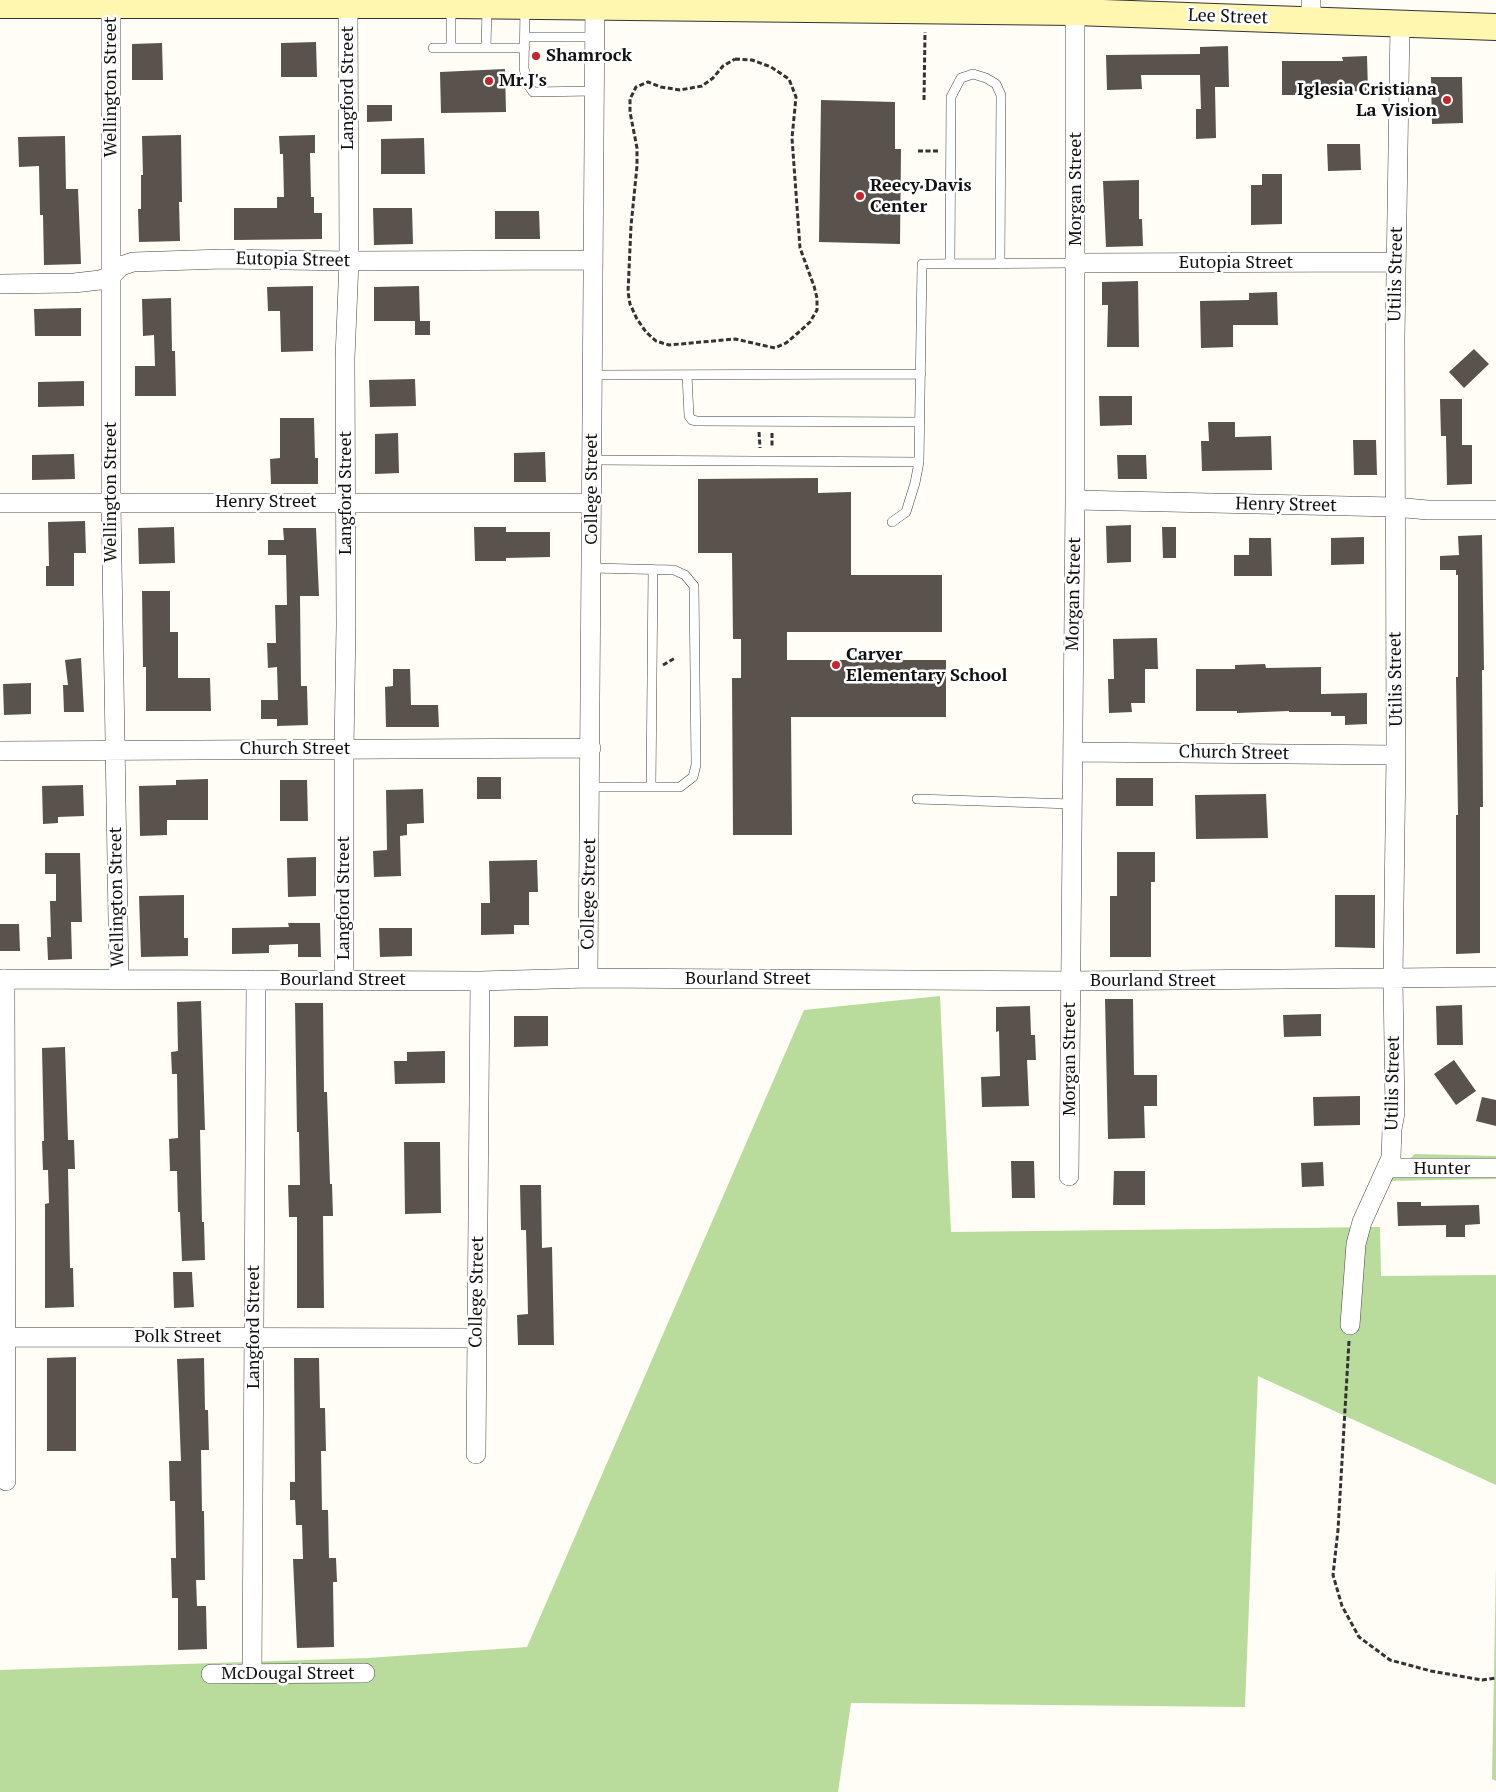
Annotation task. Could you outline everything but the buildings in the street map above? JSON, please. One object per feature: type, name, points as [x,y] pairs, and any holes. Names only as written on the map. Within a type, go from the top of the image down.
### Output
[{"type":"main road","name":"Lee Street","points":[[12,3],[111,5],[265,2],[348,5],[525,6],[595,4],[862,5],[1076,12],[1311,10],[1400,24],[1496,27]]},
{"type":"street","name":"College Street","points":[[588,978],[595,4]]},
{"type":"street","name":"Wellington Street","points":[[111,5],[111,503],[119,979]]},
{"type":"street","name":"Langford Street","points":[[344,980],[346,502],[344,358],[348,261],[348,5]]},
{"type":"street","name":"Morgan Street","points":[[1069,1176],[1075,500],[1076,12]]},
{"type":"street","name":"Utilis Street","points":[[1350,1325],[1356,1244],[1365,1213],[1388,1168],[1391,1158],[1392,1129],[1395,1113],[1393,979],[1396,755],[1394,507],[1400,24]]},
{"type":"street","name":"Eutopia Street","points":[[0,284],[74,283],[100,280],[111,276],[121,266],[132,262],[223,259],[348,261],[592,260]]},
{"type":"street","name":"Eutopia Street","points":[[1076,263],[1396,262]]},
{"type":"street","name":"Henry Street","points":[[1075,500],[1394,507],[1428,510],[1496,510]]},
{"type":"street","name":"Henry Street","points":[[0,503],[592,503]]},
{"type":"street","name":"Church Street","points":[[0,750],[591,748]]},
{"type":"street","name":"Church Street","points":[[1073,752],[1396,755]]},
{"type":"street","name":"Bourland Street","points":[[3,979],[480,981],[588,978],[1071,982],[1496,977]]},
{"type":"street","points":[[3,979],[3,1337],[6,1482]]},
{"type":"street","name":"Langford Street","points":[[252,1674],[256,980]]},
{"type":"street","name":"College Street","points":[[476,1454],[480,981]]},
{"type":"street","name":"Hunter","points":[[1388,1168],[1496,1168]]},
{"type":"street","name":"Polk Street","points":[[3,1337],[477,1338]]},
{"type":"street","name":"McDougal Street","points":[[211,1674],[365,1674]]},
{"type":"lane","points":[[451,5],[451,48]]},
{"type":"lane","points":[[486,48],[487,5]]},
{"type":"lane","points":[[525,6],[524,68],[527,83],[533,92],[593,91]]},
{"type":"lane","points":[[525,37],[594,37]]},
{"type":"lane","points":[[433,48],[525,48]]},
{"type":"lane","points":[[950,264],[951,97],[961,78],[973,74],[986,78],[996,84],[1001,95],[1000,264]]},
{"type":"lane","points":[[892,522],[906,512],[916,483],[919,462],[922,264],[1076,263]]},
{"type":"lane","points":[[592,375],[921,374]]},
{"type":"lane","points":[[687,375],[689,416],[692,420],[920,422]]},
{"type":"lane","points":[[592,460],[919,462]]},
{"type":"lane","points":[[590,786],[680,788],[693,778],[696,765],[694,586],[686,575],[674,570],[592,568]]},
{"type":"lane","points":[[650,787],[653,569]]},
{"type":"lane","points":[[917,799],[1072,804]]},
{"type":"path","points":[[924,100],[925,32]]},
{"type":"path","points":[[735,59],[752,60],[771,67],[790,79],[796,96],[792,138],[798,230],[800,248],[817,298],[817,310],[810,322],[786,343],[775,348],[735,339],[670,345],[656,341],[651,337],[637,319],[630,304],[628,292],[631,226],[637,166],[637,148],[630,112],[630,99],[636,87],[648,82],[661,87],[680,90],[702,86],[713,78],[722,66],[735,59]]},
{"type":"path","points":[[918,151],[941,151]]},
{"type":"path","points":[[918,186],[941,187]]},
{"type":"path","points":[[759,432],[760,448]]},
{"type":"path","points":[[772,433],[772,448]]},
{"type":"path","points":[[659,668],[675,658]]},
{"type":"path","points":[[1350,1325],[1338,1530],[1333,1575],[1342,1606],[1359,1637],[1390,1660],[1431,1671],[1482,1680],[1496,1678]]},
{"type":"green space","points":[[940,996],[951,1232],[1380,1227],[1381,1276],[1496,1275],[1496,1485],[1258,1376],[1245,1707],[851,1703],[838,1792],[0,1792],[0,1670],[368,1658],[527,1647],[804,1010]]},
{"type":"green space","points":[[1415,1154],[1496,1156],[1496,1179],[1385,1181]]},
{"type":"green space","points":[[1496,1566],[1496,1781],[1492,1779]]},
{"type":"place","name":"Shamrock","points":[[536,56]]},
{"type":"place","name":"Mr.J's","points":[[489,81]]},
{"type":"place","name":"Iglesia Cristiana La Vision","points":[[1447,100]]},
{"type":"place","name":"Reecy Davis Center","points":[[860,196]]},
{"type":"place","name":"Carver Elementary School","points":[[836,665]]}]
